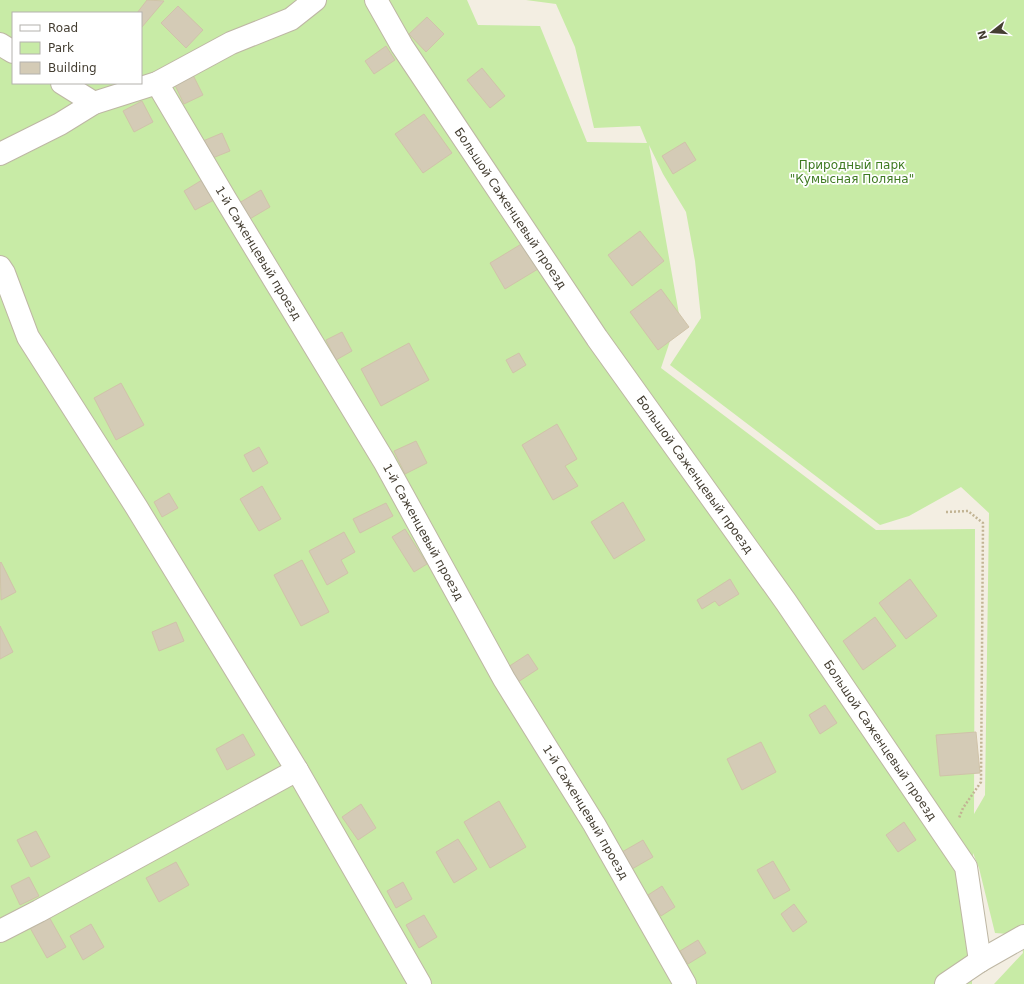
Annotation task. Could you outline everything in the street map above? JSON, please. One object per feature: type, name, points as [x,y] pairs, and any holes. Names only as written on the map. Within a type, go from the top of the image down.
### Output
[{"type":"street","points":[[0,154],[60,124],[94,103],[157,83],[231,43],[291,19],[315,0]]},
{"type":"street","name":"Большой Саженцевый проезд","points":[[376,0],[402,46],[597,338],[786,602],[966,867],[980,960]]},
{"type":"street","points":[[0,44],[12,51]]},
{"type":"street","name":"1-й Саженцевый проезд","points":[[157,83],[384,461],[504,679],[594,824],[685,984]]},
{"type":"street","points":[[64,84],[94,103]]},
{"type":"street","points":[[0,267],[4,273],[28,337],[137,508],[297,770],[420,984]]},
{"type":"street","points":[[0,931],[39,912],[297,770]]},
{"type":"street","points":[[946,984],[980,960],[1024,936]]},
{"type":"path","points":[[946,512],[968,511],[983,523],[981,782],[963,808],[949,843]]},
{"type":"green space","name":"Природный парк \"Кумысная Поляна\"","points":[[0,0],[467,0],[478,25],[540,26],[587,142],[647,143],[640,126],[594,128],[575,47],[556,4],[526,0],[1024,0],[1024,984],[994,984],[1023,953],[1021,935],[995,933],[979,868],[973,853],[972,984],[0,984]],"holes":[[[649,145],[663,174],[686,212],[695,261],[701,318],[670,365],[880,525],[909,516],[961,487],[989,513],[985,795],[974,814],[975,529],[876,530],[661,368],[679,314]]]},
{"type":"building","points":[[147,0],[164,1],[142,27],[142,12],[138,12]]},
{"type":"building","points":[[178,6],[203,30],[186,48],[161,23]]},
{"type":"building","points":[[427,17],[444,34],[426,52],[409,34]]},
{"type":"building","points":[[386,46],[395,60],[374,74],[365,61]]},
{"type":"building","points":[[482,68],[505,96],[490,108],[467,80]]},
{"type":"building","points":[[192,73],[203,95],[184,104],[174,83]]},
{"type":"building","points":[[142,101],[153,122],[134,132],[123,111]]},
{"type":"building","points":[[424,114],[452,153],[423,173],[395,134]]},
{"type":"building","points":[[222,133],[230,151],[210,159],[203,141]]},
{"type":"building","points":[[685,142],[696,160],[673,174],[662,156]]},
{"type":"building","points":[[202,180],[214,200],[195,210],[184,191]]},
{"type":"building","points":[[261,190],[270,207],[248,220],[239,203]]},
{"type":"building","points":[[640,231],[664,261],[632,286],[608,255]]},
{"type":"building","points":[[523,243],[538,269],[505,289],[490,263]]},
{"type":"building","points":[[661,289],[689,327],[658,350],[630,312]]},
{"type":"building","points":[[342,332],[352,351],[336,360],[326,340]]},
{"type":"building","points":[[409,343],[429,380],[381,406],[361,369]]},
{"type":"building","points":[[519,353],[526,365],[513,373],[506,360]]},
{"type":"building","points":[[121,383],[144,425],[116,440],[94,398]]},
{"type":"building","points":[[557,424],[577,459],[565,466],[578,486],[553,500],[522,445]]},
{"type":"building","points":[[416,441],[427,463],[405,474],[394,451]]},
{"type":"building","points":[[259,447],[268,463],[253,472],[244,455]]},
{"type":"building","points":[[262,486],[281,519],[259,531],[240,499]]},
{"type":"building","points":[[169,493],[178,508],[162,517],[154,502]]},
{"type":"building","points":[[623,502],[645,540],[614,559],[591,522]]},
{"type":"building","points":[[386,503],[393,516],[360,533],[353,519]]},
{"type":"building","points":[[405,529],[427,564],[414,572],[392,537]]},
{"type":"building","points":[[344,532],[355,552],[341,560],[348,573],[327,585],[309,551]]},
{"type":"building","points":[[302,560],[329,612],[301,626],[274,575]]},
{"type":"building","points":[[1,562],[16,592],[1,600],[0,563]]},
{"type":"building","points":[[730,579],[739,594],[719,606],[715,601],[702,609],[697,600]]},
{"type":"building","points":[[910,579],[937,616],[906,639],[879,603]]},
{"type":"building","points":[[875,617],[896,646],[863,670],[843,641]]},
{"type":"building","points":[[176,622],[184,641],[159,651],[152,632]]},
{"type":"building","points":[[0,626],[13,652],[0,659]]},
{"type":"building","points":[[528,654],[538,669],[518,682],[508,667]]},
{"type":"building","points":[[825,705],[837,723],[820,734],[809,715]]},
{"type":"building","points":[[976,732],[980,773],[940,776],[936,735]]},
{"type":"building","points":[[243,734],[255,755],[227,770],[216,749]]},
{"type":"building","points":[[761,742],[776,772],[742,790],[727,759]]},
{"type":"building","points":[[499,801],[526,847],[490,868],[464,822]]},
{"type":"building","points":[[361,804],[376,828],[358,840],[342,817]]},
{"type":"building","points":[[904,822],[916,840],[898,852],[886,835]]},
{"type":"building","points":[[36,831],[50,857],[31,867],[17,840]]},
{"type":"building","points":[[458,839],[477,869],[454,883],[436,852]]},
{"type":"building","points":[[643,840],[653,857],[632,869],[622,852]]},
{"type":"building","points":[[773,861],[790,890],[774,899],[757,870]]},
{"type":"building","points":[[176,862],[189,885],[159,902],[146,878]]},
{"type":"building","points":[[29,877],[39,896],[20,905],[11,886]]},
{"type":"building","points":[[403,882],[412,899],[396,908],[387,891]]},
{"type":"building","points":[[662,886],[675,907],[661,916],[648,895]]},
{"type":"building","points":[[794,904],[807,922],[793,932],[781,914]]},
{"type":"building","points":[[48,915],[66,947],[47,958],[29,926]]},
{"type":"building","points":[[424,915],[437,937],[419,948],[406,925]]},
{"type":"building","points":[[91,924],[104,947],[83,960],[70,936]]},
{"type":"building","points":[[698,940],[706,953],[688,964],[680,951]]}]
